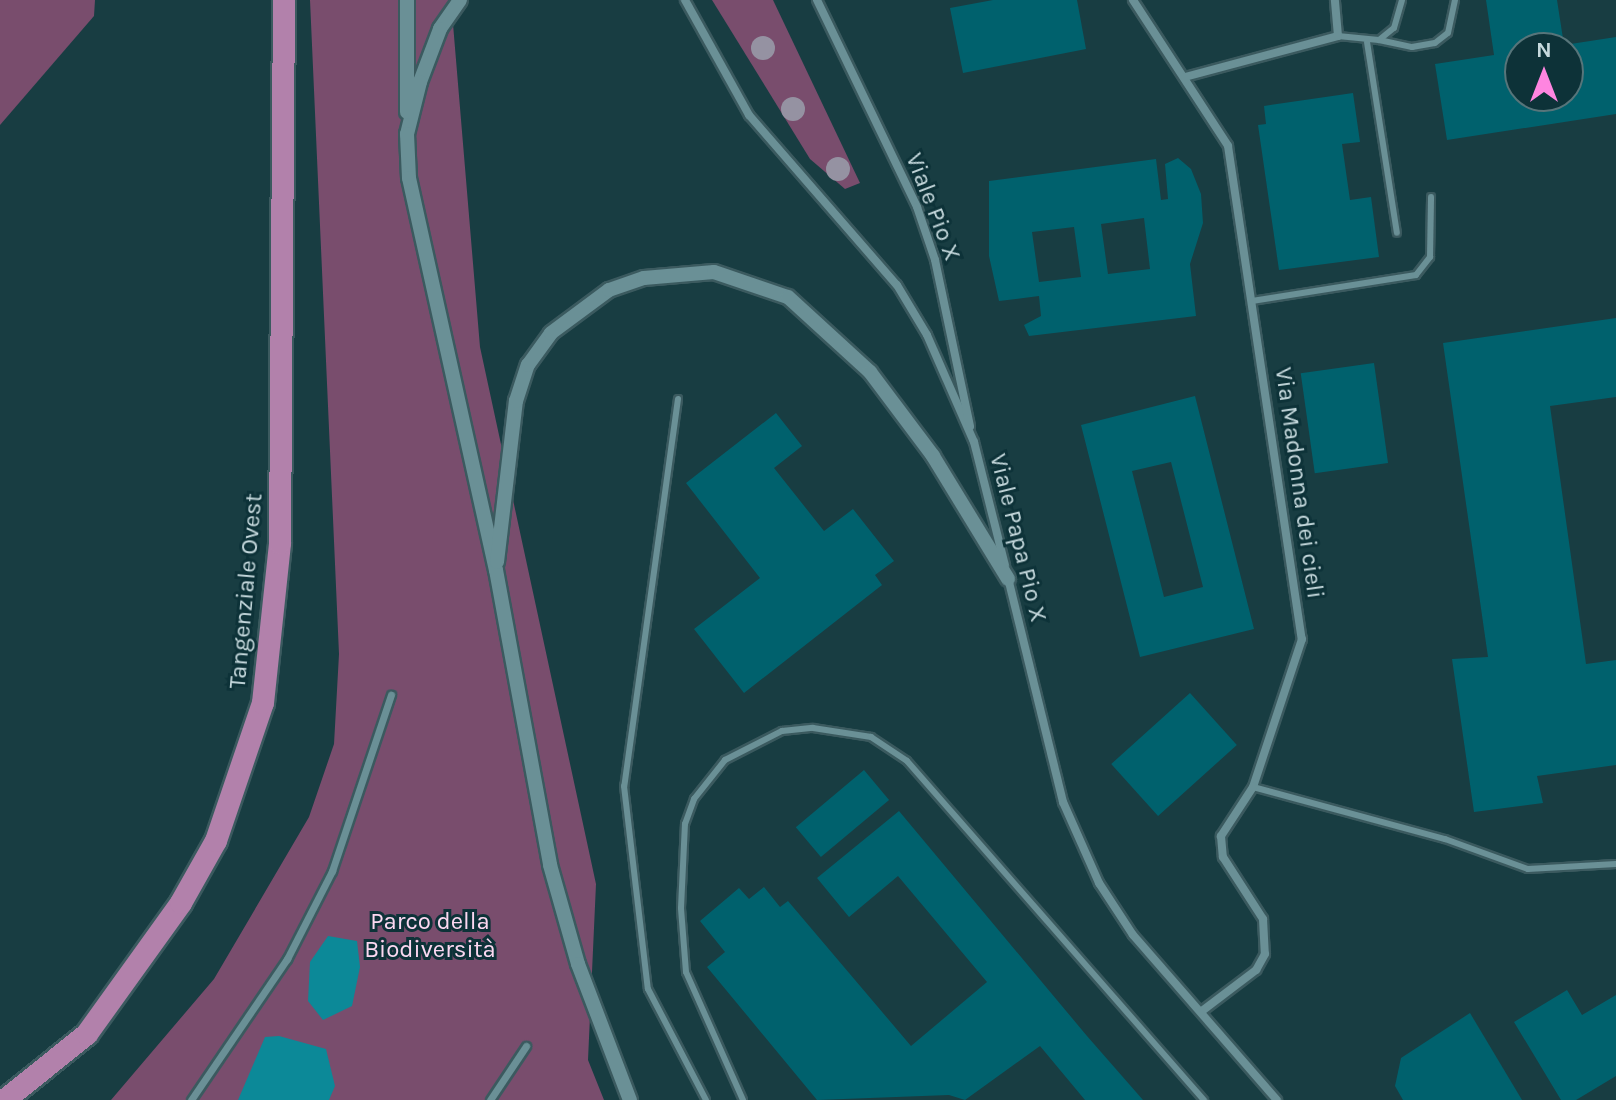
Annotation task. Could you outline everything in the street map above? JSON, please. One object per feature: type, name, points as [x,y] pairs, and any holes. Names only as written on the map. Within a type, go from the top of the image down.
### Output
[{"type":"highway","name":"Tangenziale Ovest","points":[[5,1100],[87,1034],[181,903],[216,841],[263,703],[280,543],[284,0]]},
{"type":"street","points":[[407,0],[407,134],[418,224],[496,570],[550,865],[630,1100]]},
{"type":"street","points":[[407,134],[440,29],[460,0]]},
{"type":"street","name":"Viale Papa Pio X","points":[[685,0],[749,115],[897,285],[927,335],[974,442],[1063,802],[1099,883],[1133,935],[1277,1100]]},
{"type":"street","name":"Viale Pio X","points":[[817,0],[917,207],[935,260],[974,442]]},
{"type":"street","name":"Via Madonna dei cieli","points":[[1133,0],[1228,146],[1302,639],[1253,787],[1221,836],[1221,848],[1263,919],[1265,954],[1256,970],[1202,1011]]},
{"type":"street","points":[[1185,77],[1338,36],[1335,0]]},
{"type":"street","points":[[496,570],[516,401],[528,365],[551,333],[609,290],[644,278],[714,272],[788,297],[870,372],[933,456],[1008,579]]},
{"type":"street","points":[[191,1100],[287,959],[332,871],[391,695]]},
{"type":"street","points":[[490,1100],[526,1046]]},
{"type":"lane","points":[[1379,40],[1394,28],[1402,0]]},
{"type":"lane","points":[[1338,36],[1412,47],[1435,43],[1448,33],[1455,0]]},
{"type":"lane","points":[[1367,42],[1397,233]]},
{"type":"lane","points":[[1252,301],[1416,275],[1430,257],[1431,197]]},
{"type":"lane","points":[[678,399],[624,786],[648,989],[706,1100]]},
{"type":"lane","points":[[743,1100],[686,972],[681,908],[685,824],[694,799],[725,760],[782,731],[813,728],[871,737],[907,761],[1204,1100]]},
{"type":"lane","points":[[1253,787],[1445,839],[1528,869],[1616,864]]},
{"type":"green space","points":[[0,0],[95,0],[94,16],[0,125]]},
{"type":"green space","name":"Parco della Biodiversità","points":[[310,0],[451,0],[480,347],[596,884],[588,1060],[604,1100],[111,1100],[214,979],[309,817],[334,744],[339,654]]},
{"type":"green space","points":[[712,0],[773,0],[860,183],[845,189],[810,159]]},
{"type":"water","points":[[328,936],[357,941],[360,967],[352,1006],[323,1020],[308,1001],[310,962]]},
{"type":"water","points":[[279,1036],[326,1049],[335,1086],[329,1100],[238,1100],[265,1037]]},
{"type":"building","points":[[993,0],[1077,0],[1086,49],[963,73],[950,8]]},
{"type":"building","points":[[1486,0],[1557,0],[1562,32],[1504,32],[1504,112],[1584,112],[1584,42],[1616,37],[1616,114],[1447,140],[1435,64],[1494,55]]},
{"type":"building","points":[[1353,93],[1360,142],[1342,144],[1350,200],[1371,197],[1379,257],[1279,270],[1258,125],[1266,124],[1264,106]]},
{"type":"building","points":[[1178,158],[1191,169],[1201,194],[1203,223],[1190,264],[1196,316],[1029,336],[1024,325],[1041,316],[1039,296],[999,301],[989,256],[989,181],[1156,159],[1161,200],[1168,199],[1165,164]],"holes":[[[1144,218],[1150,269],[1108,274],[1101,224]],[[1074,227],[1081,277],[1039,282],[1032,232]]]},
{"type":"building","points":[[1616,318],[1616,397],[1550,406],[1586,664],[1616,660],[1616,765],[1537,776],[1543,803],[1474,812],[1452,659],[1488,657],[1443,343]]},
{"type":"building","points":[[1374,363],[1388,463],[1315,473],[1301,373]]},
{"type":"building","points":[[1195,396],[1254,629],[1140,657],[1081,425]],"holes":[[[1171,462],[1203,587],[1164,597],[1132,471]]]},
{"type":"building","points":[[776,413],[802,446],[774,468],[824,531],[853,509],[894,561],[875,575],[882,585],[744,693],[694,629],[760,578],[686,483]]},
{"type":"building","points":[[1190,693],[1237,745],[1158,816],[1111,764]]},
{"type":"building","points":[[864,770],[889,800],[821,857],[796,827]]},
{"type":"building","points":[[899,811],[1143,1100],[1085,1100],[1040,1046],[965,1100],[949,1095],[817,1100],[707,967],[725,952],[700,921],[739,888],[749,899],[764,887],[780,907],[788,901],[911,1046],[987,982],[898,876],[849,917],[817,878]]},
{"type":"building","points":[[1567,990],[1582,1015],[1616,995],[1616,1076],[1576,1100],[1561,1100],[1514,1022]]},
{"type":"building","points":[[1470,1013],[1522,1100],[1403,1100],[1395,1086],[1401,1058]]}]
